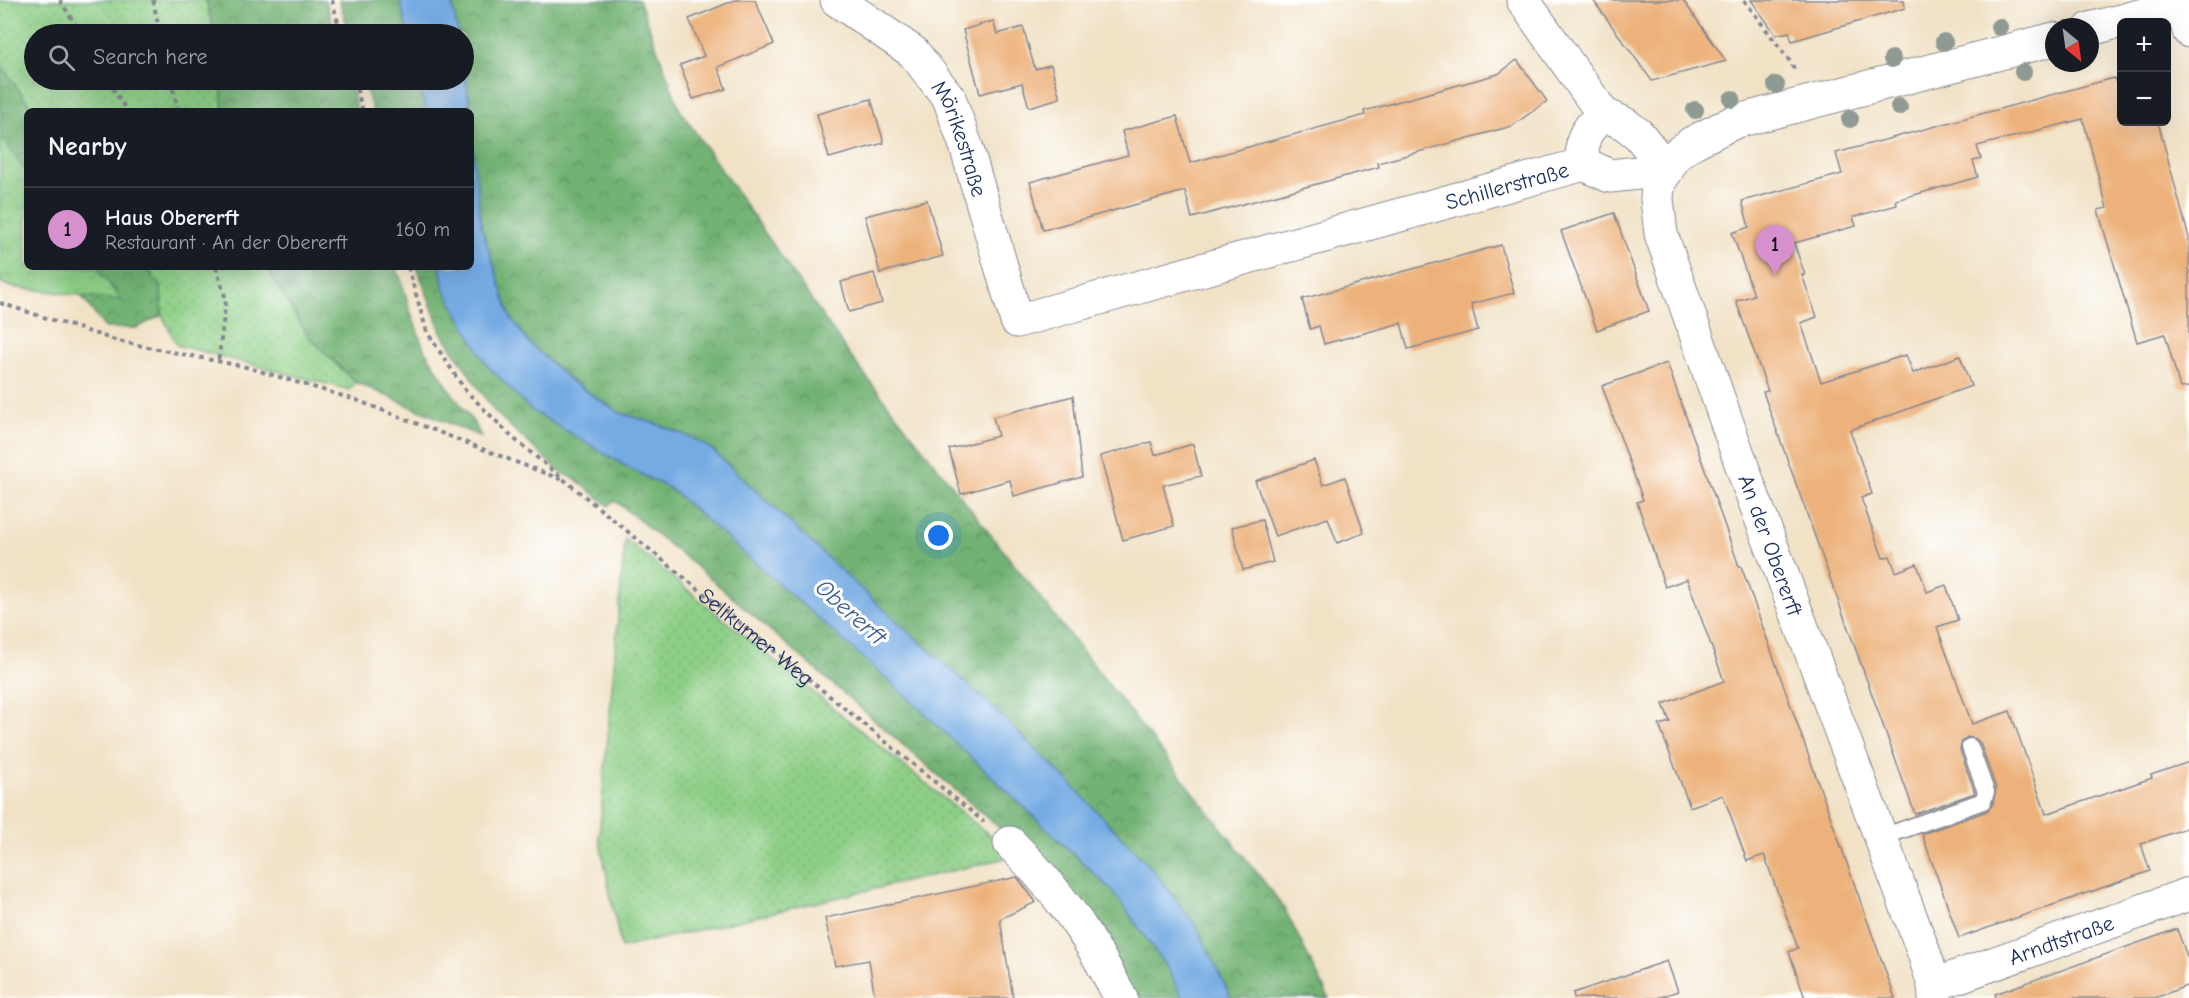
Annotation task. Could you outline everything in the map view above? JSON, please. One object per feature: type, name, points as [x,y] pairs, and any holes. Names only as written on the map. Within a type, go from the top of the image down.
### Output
[{"type":"street","name":"Mörikestraße","points":[[837,0],[913,52],[949,98],[966,146],[1017,321]]},
{"type":"street","points":[[1523,0],[1604,114],[1625,124],[1639,135],[1667,170],[1676,155],[1692,143],[1734,122],[2045,41]]},
{"type":"street","points":[[2099,28],[2186,13]]},
{"type":"street","points":[[1584,164],[1581,149],[1586,130],[1604,114]]},
{"type":"street","name":"Schillerstraße","points":[[1017,321],[1584,164],[1610,176],[1667,170]]},
{"type":"street","name":"An der Obererft","points":[[1667,170],[1658,184],[1657,199],[1661,234],[1749,486],[1924,953],[1935,991]]},
{"type":"street","points":[[1010,843],[1045,880],[1072,916],[1093,947],[1120,998]]},
{"type":"street","name":"Arndtstraße","points":[[1935,991],[2189,894]]},
{"type":"lane","points":[[1880,838],[1983,801],[1986,792],[1970,747]]},
{"type":"path","points":[[60,0],[75,24]]},
{"type":"path","points":[[153,0],[158,24]]},
{"type":"path","points":[[332,0],[338,24]]},
{"type":"path","points":[[1744,0],[1792,64],[1804,103]]},
{"type":"path","points":[[114,90],[125,108]]},
{"type":"path","points":[[173,90],[177,108]]},
{"type":"path","points":[[357,90],[362,108]]},
{"type":"path","points":[[217,270],[226,300],[218,363]]},
{"type":"path","name":"Selikumer Weg","points":[[409,270],[427,332],[465,390],[513,438],[1010,843]]},
{"type":"path","points":[[0,303],[118,341],[246,367],[356,400],[569,483]]},
{"type":"green space","points":[[0,0],[206,0],[212,24],[24,24],[24,90],[222,90],[223,108],[32,108],[0,64]]},
{"type":"green space","points":[[206,0],[325,0],[333,24],[212,24]]},
{"type":"green space","points":[[339,0],[400,0],[406,24],[347,24]]},
{"type":"green space","points":[[451,0],[639,0],[680,110],[850,356],[1283,906],[1329,998],[1231,998],[1196,926],[1152,869],[1067,780],[989,704],[862,590],[710,448],[654,423],[620,413],[573,382],[530,344],[511,318],[481,226],[474,169],[474,108],[471,108],[468,90],[474,90],[474,24],[456,24]]},
{"type":"green space","points":[[0,64],[32,108],[24,108],[24,218],[0,186]]},
{"type":"green space","points":[[222,90],[352,90],[356,108],[223,108]]},
{"type":"green space","points":[[366,90],[421,90],[425,108],[372,108]]},
{"type":"green space","points":[[0,136],[24,168],[24,270],[99,270],[121,300],[11,287],[0,282]]},
{"type":"green space","points":[[62,270],[148,270],[161,288],[162,315],[137,328],[105,328]]},
{"type":"green space","points":[[148,270],[268,270],[309,337],[355,382],[350,390],[177,345],[162,315],[161,288]]},
{"type":"green space","points":[[268,270],[398,270],[424,349],[481,437],[355,382],[309,337]]},
{"type":"green space","points":[[418,270],[441,270],[444,288],[629,468],[671,489],[755,561],[904,694],[1113,891],[1169,971],[1183,998],[1136,998],[1011,838],[704,573],[614,500],[609,506],[574,478],[561,473],[494,411],[441,332]]},
{"type":"green space","points":[[625,539],[1015,856],[621,948],[599,837]]},
{"type":"water","points":[[400,0],[451,0],[456,24],[406,24]]},
{"type":"water","points":[[421,90],[467,90],[470,108],[425,108]]},
{"type":"water","name":"Obererft","points":[[474,160],[481,226],[511,318],[530,344],[572,382],[620,413],[654,423],[710,448],[862,590],[989,704],[1067,780],[1152,869],[1196,926],[1231,998],[1183,998],[1169,971],[1113,891],[904,694],[671,489],[629,468],[531,410],[487,365],[444,288],[441,270],[474,270]]},
{"type":"building","points":[[735,0],[755,0],[774,44],[718,67],[726,89],[693,99],[680,65],[704,56],[689,19]]},
{"type":"building","points":[[1593,0],[1683,0],[1726,61],[1652,81]]},
{"type":"building","points":[[1751,0],[1904,0],[1905,8],[1792,41],[1789,32],[1776,35]]},
{"type":"building","points":[[993,21],[997,34],[1023,27],[1035,69],[1051,65],[1060,98],[1029,107],[1022,83],[980,94],[963,30]]},
{"type":"building","points":[[1517,60],[1547,101],[1512,126],[1378,163],[1379,167],[1192,218],[1185,191],[1043,230],[1030,182],[1128,155],[1122,131],[1177,116],[1190,163],[1365,115],[1364,111],[1498,74]]},
{"type":"building","points":[[2114,78],[2117,83],[2117,126],[2159,126],[2189,238],[2189,387],[2180,388],[2165,334],[2137,342],[2098,210],[2107,208],[2083,119],[1977,146],[1981,159],[1973,161],[1978,177],[1896,200],[1897,205],[1853,217],[1856,226],[1794,243],[1805,275],[1802,275],[1817,317],[1801,323],[1821,382],[1906,355],[1913,373],[1960,356],[1971,386],[1850,430],[1872,494],[1861,498],[1883,558],[1890,556],[1896,572],[1917,564],[1927,592],[1946,585],[1958,620],[1937,627],[1972,724],[2010,711],[2046,814],[2152,778],[2151,775],[2189,762],[2189,827],[2141,844],[2150,871],[1959,938],[1922,834],[1987,811],[1993,804],[1996,788],[1980,743],[1976,739],[1967,737],[1962,741],[1960,750],[1975,793],[1915,814],[1763,392],[1768,391],[1736,301],[1754,295],[1732,233],[1749,227],[1742,201],[1842,174],[1836,153]]},
{"type":"building","points":[[871,99],[884,143],[829,158],[817,114]]},
{"type":"building","points":[[927,200],[943,256],[880,273],[865,216]]},
{"type":"building","points":[[1614,213],[1649,311],[1597,330],[1561,231]]},
{"type":"building","points":[[1501,245],[1514,293],[1471,304],[1478,330],[1408,349],[1401,323],[1324,344],[1319,326],[1310,329],[1302,299]]},
{"type":"building","points":[[874,273],[882,303],[849,312],[841,282]]},
{"type":"building","points":[[1667,363],[1895,998],[1805,998],[1789,952],[1798,948],[1764,855],[1747,861],[1723,795],[1690,807],[1659,725],[1670,722],[1663,704],[1724,681],[1687,579],[1665,587],[1637,502],[1643,500],[1602,386]]},
{"type":"building","points":[[1073,396],[1082,477],[1014,496],[1010,480],[961,494],[949,449],[998,436],[993,417]]},
{"type":"building","points":[[1151,442],[1155,455],[1193,444],[1201,476],[1163,485],[1174,526],[1123,540],[1100,456]]},
{"type":"building","points":[[1314,460],[1323,485],[1345,477],[1364,533],[1337,543],[1328,518],[1275,536],[1255,481]]},
{"type":"building","points":[[1262,520],[1273,562],[1243,570],[1232,527]]},
{"type":"building","points":[[1017,877],[1036,902],[1000,919],[1013,998],[875,998],[869,960],[835,966],[825,918]]},
{"type":"building","points":[[2177,929],[2189,962],[2189,985],[2155,998],[1996,998],[1995,994]]},
{"type":"building","points":[[1667,961],[1678,991],[1658,998],[1574,998],[1573,993]]},
{"type":"place","name":"Haus Obererft","points":[[1775,275]]}]
